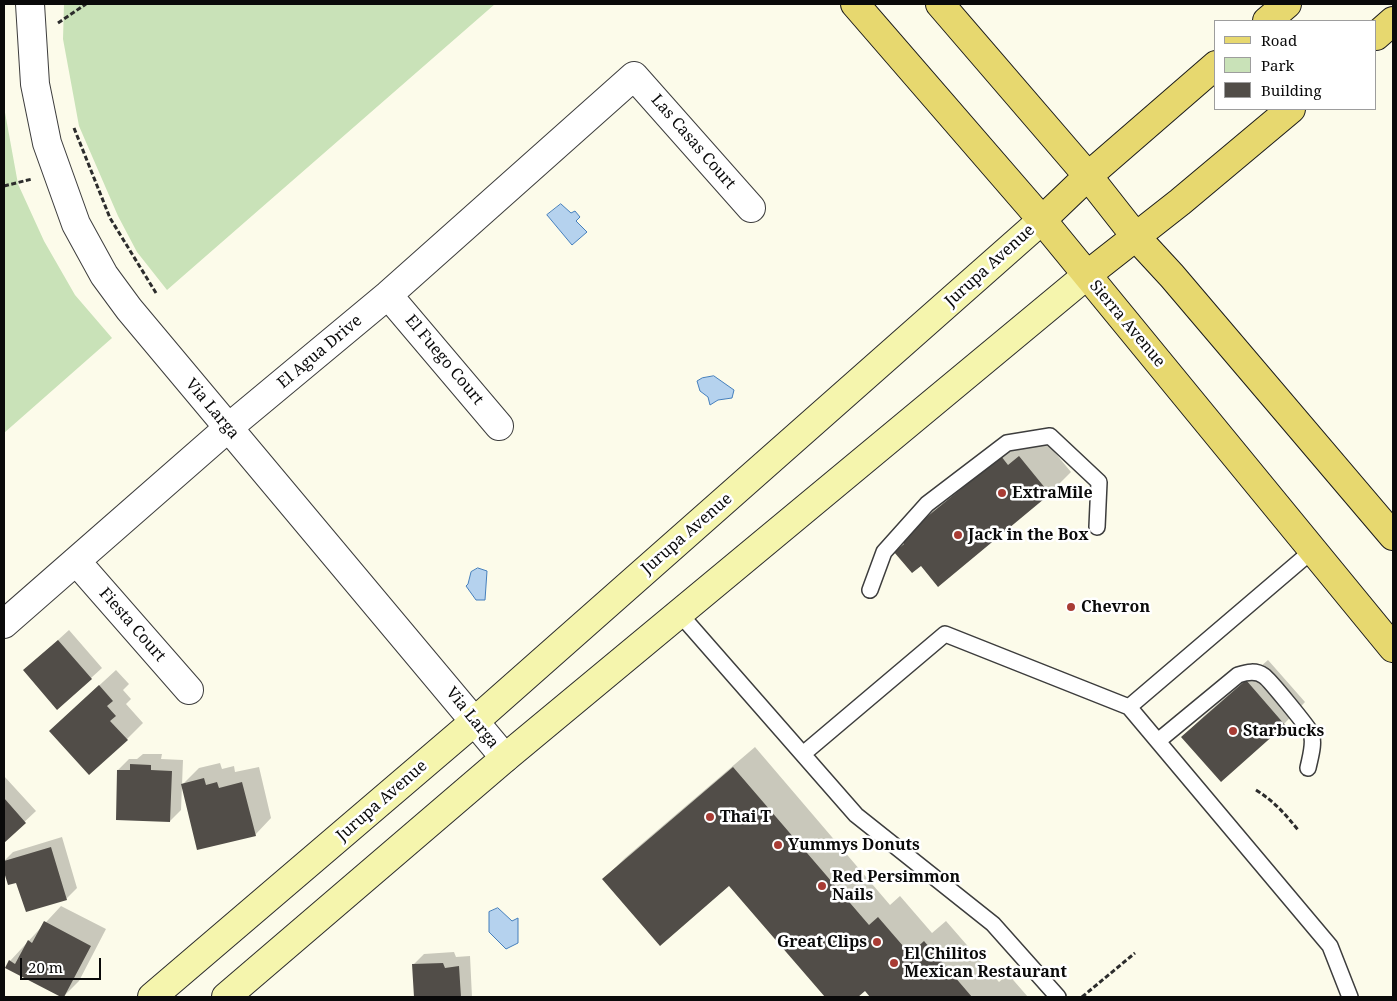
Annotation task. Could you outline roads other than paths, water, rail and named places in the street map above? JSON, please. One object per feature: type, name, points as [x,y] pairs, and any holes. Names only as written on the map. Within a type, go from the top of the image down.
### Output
[{"type":"main road","name":"Sierra Avenue","points":[[855,4],[1042,220],[1393,648]]},
{"type":"main road","points":[[940,4],[1088,176],[1136,237],[1172,276],[1393,536]]},
{"type":"main road","points":[[1268,20],[1287,4]]},
{"type":"main road","points":[[1377,35],[1393,21]]},
{"type":"main road","name":"Jurupa Avenue","points":[[152,997],[475,721],[1042,220],[1088,176],[1214,67]]},
{"type":"main road","points":[[226,997],[505,758],[816,502],[1087,275],[1180,202],[1290,110]]},
{"type":"street","name":"Via Larga","points":[[30,4],[35,84],[47,143],[76,224],[104,275],[129,309],[505,758]]},
{"type":"street","name":"El Agua Drive","points":[[4,624],[228,428],[388,295],[634,76]]},
{"type":"street","name":"Las Casas Court","points":[[634,76],[751,208]]},
{"type":"street","name":"El Fuego Court","points":[[388,295],[499,426]]},
{"type":"street","name":"Fiesta Court","points":[[76,561],[188,690]]},
{"type":"lane","points":[[870,590],[884,552],[927,504],[1007,443],[1050,436],[1099,482],[1096,527]]},
{"type":"lane","points":[[1129,707],[1313,550]]},
{"type":"lane","points":[[679,613],[856,815],[993,924],[1058,997]]},
{"type":"lane","points":[[803,754],[945,634],[1129,707],[1330,946],[1350,997]]},
{"type":"lane","points":[[1158,741],[1238,675],[1250,671],[1264,676],[1305,724],[1311,734],[1312,744],[1308,768]]},
{"type":"water","points":[[561,204],[571,213],[575,211],[580,217],[576,221],[587,232],[572,245],[547,215]]},
{"type":"water","points":[[714,376],[734,390],[732,398],[718,400],[710,405],[708,397],[700,391],[697,381]]},
{"type":"water","points":[[478,568],[487,571],[485,600],[476,600],[466,586],[471,572]]},
{"type":"water","points":[[498,908],[512,921],[518,918],[518,943],[506,949],[489,932],[489,912]]},
{"type":"place","name":"ExtraMile","points":[[1002,493]]},
{"type":"place","name":"Jack in the Box","points":[[958,535]]},
{"type":"place","name":"Chevron","points":[[1071,607]]},
{"type":"place","name":"Starbucks","points":[[1233,731]]},
{"type":"place","name":"Thai T","points":[[710,817]]},
{"type":"place","name":"Yummys Donuts","points":[[778,845]]},
{"type":"place","name":"Red Persimmon Nails","points":[[822,886]]},
{"type":"place","name":"Great Clips","points":[[877,942]]},
{"type":"place","name":"El Chilitos Mexican Restaurant","points":[[894,963]]}]
